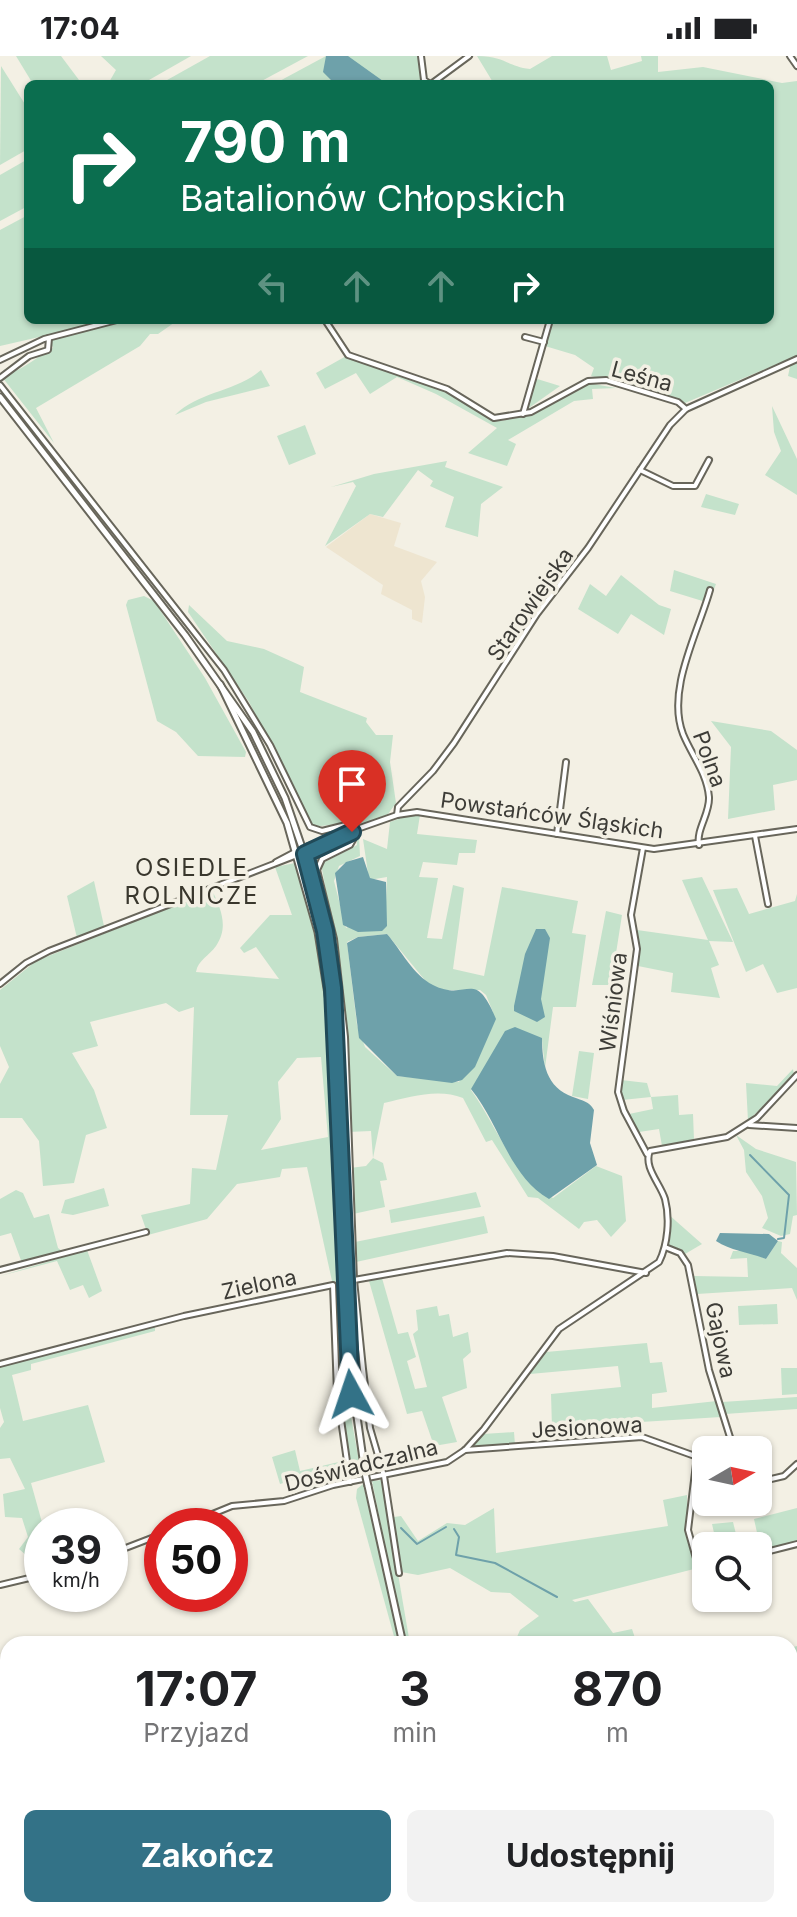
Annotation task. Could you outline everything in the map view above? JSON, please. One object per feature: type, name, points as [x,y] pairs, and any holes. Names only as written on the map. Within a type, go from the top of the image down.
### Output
[{"type":"main road","points":[[0,397],[220,684],[269,780],[301,852],[333,1026],[348,1353],[365,1473],[401,1636]]},
{"type":"street","points":[[421,56],[424,80]]},
{"type":"street","points":[[436,80],[469,56]]},
{"type":"street","points":[[790,56],[797,66]]},
{"type":"street","points":[[0,360],[49,338],[102,324]]},
{"type":"street","name":"Leśna","points":[[328,324],[348,355],[447,389],[494,418],[523,414],[588,381],[606,380],[678,402],[686,409],[797,359]]},
{"type":"street","points":[[523,414],[549,324]]},
{"type":"street","points":[[525,337],[544,342]]},
{"type":"street","points":[[0,378],[29,356],[48,350],[49,338]]},
{"type":"street","points":[[0,385],[224,670],[270,745],[310,827],[322,831],[346,825],[352,832],[352,844],[325,856],[317,870],[334,939],[344,1031],[354,1280],[370,1428],[384,1476],[399,1573]]},
{"type":"street","name":"Starowiejska","points":[[397,815],[398,807],[433,771],[454,743],[537,614],[588,548],[670,425],[686,409]]},
{"type":"street","points":[[640,470],[673,486],[695,486],[709,460]]},
{"type":"street","name":"Polna","points":[[699,845],[709,797],[702,770],[682,732],[679,703],[685,666],[710,590]]},
{"type":"street","points":[[557,834],[566,762]]},
{"type":"street","name":"Powstańców Śląskich","points":[[397,815],[425,812],[643,848],[699,845],[797,829]]},
{"type":"street","points":[[0,984],[26,963],[49,951],[397,815]]},
{"type":"street","points":[[755,836],[768,904]]},
{"type":"street","name":"Wiśniowa","points":[[643,848],[631,915],[637,949],[618,1092],[624,1111],[647,1154]]},
{"type":"street","points":[[665,1247],[667,1208],[647,1154],[665,1146],[727,1137],[749,1125],[797,1075]]},
{"type":"street","points":[[749,1125],[797,1128]]},
{"type":"street","points":[[0,1270],[146,1232]]},
{"type":"street","name":"Doświadczalna","points":[[227,1508],[284,1501],[350,1482],[439,1465],[465,1450],[559,1329],[646,1273],[659,1262],[665,1247]]},
{"type":"street","name":"Gajowa","points":[[665,1247],[680,1253],[688,1265],[709,1370],[730,1436]]},
{"type":"street","points":[[354,1280],[507,1253],[553,1256],[646,1273]]},
{"type":"street","name":"Zielona","points":[[0,1364],[184,1316],[333,1285],[337,1392],[350,1482]]},
{"type":"street","name":"Jesionowa","points":[[465,1450],[642,1437],[692,1454]]},
{"type":"street","points":[[772,1479],[784,1476],[797,1464]]},
{"type":"street","points":[[692,1497],[688,1530],[692,1544]]},
{"type":"street","points":[[772,1550],[797,1544]]},
{"type":"street","points":[[0,1585],[24,1579]]},
{"type":"shaded area","points":[[370,514],[401,523],[394,546],[437,562],[421,581],[425,597],[422,623],[412,619],[412,610],[381,594],[383,585],[326,547]]},
{"type":"green space","points":[[16,56],[61,56],[79,80],[31,80]]},
{"type":"green space","points":[[101,56],[191,56],[149,80],[110,80],[116,70]]},
{"type":"green space","points":[[210,56],[308,56],[263,80],[167,80]]},
{"type":"green space","points":[[326,56],[419,56],[422,80],[281,80]]},
{"type":"green space","points":[[477,56],[530,69],[552,56],[607,56],[611,70],[642,61],[641,56],[658,56],[658,72],[703,67],[767,80],[492,80]]},
{"type":"green space","points":[[1,66],[24,103],[24,151],[0,165]]},
{"type":"green space","points":[[774,81],[797,81],[797,379],[788,376],[791,362],[782,362],[685,403],[591,376],[594,368],[575,355],[545,346],[551,324],[774,324]]},
{"type":"green space","points":[[24,161],[24,208],[0,221],[0,175]]},
{"type":"green space","points":[[24,217],[24,324],[172,324],[158,334],[150,334],[140,346],[36,408],[54,443],[2,377],[4,369],[7,373],[19,369],[53,348],[48,335],[0,346],[0,230]]},
{"type":"green space","points":[[348,355],[447,389],[501,421],[532,413],[588,383],[616,388],[592,389],[593,399],[574,401],[508,440],[516,444],[507,466],[468,453],[497,428],[436,394],[397,377],[370,394],[356,373],[325,389],[316,373]]},
{"type":"green space","points":[[261,370],[270,386],[206,402],[175,415],[195,401],[240,383]]},
{"type":"green space","points":[[534,378],[560,386],[526,410]]},
{"type":"green space","points":[[772,406],[797,459],[797,495],[765,475],[781,451],[774,432]]},
{"type":"green space","points":[[305,425],[316,454],[289,465],[277,436]]},
{"type":"green space","points":[[447,461],[445,467],[503,487],[481,504],[478,537],[445,527],[454,497],[430,486],[433,481],[418,470],[383,517],[370,514],[325,546],[356,486],[353,482],[331,487],[374,474]]},
{"type":"green space","points":[[706,494],[739,504],[735,515],[701,507]]},
{"type":"green space","points":[[674,570],[716,584],[709,603],[670,591]]},
{"type":"green space","points":[[621,575],[659,605],[671,609],[664,635],[631,614],[618,634],[578,609],[590,584],[606,596]]},
{"type":"green space","points":[[144,596],[154,601],[205,678],[246,752],[245,757],[198,756],[176,732],[157,721],[126,605],[128,600]]},
{"type":"green space","points":[[189,605],[227,641],[264,649],[304,667],[300,692],[367,718],[366,722],[376,735],[393,735],[390,762],[396,803],[388,814],[356,828],[345,823],[313,827],[249,702],[188,612]]},
{"type":"green space","points":[[711,721],[771,731],[797,750],[797,780],[773,785],[775,810],[728,819],[731,747]]},
{"type":"green space","points":[[409,815],[420,815],[417,834],[477,840],[475,853],[459,853],[457,865],[423,862],[419,877],[438,878],[427,938],[442,939],[453,885],[464,888],[453,969],[484,976],[502,887],[578,901],[572,933],[586,935],[576,1007],[553,1007],[545,1068],[542,1040],[493,1057],[471,1090],[517,1165],[540,1190],[553,1198],[596,1166],[622,1176],[626,1221],[611,1237],[597,1220],[584,1222],[579,1229],[538,1198],[528,1197],[492,1140],[486,1142],[463,1098],[434,1094],[384,1103],[373,1158],[371,1131],[348,1132],[348,1056],[342,978],[321,864],[357,845],[356,835],[359,835],[360,856],[339,866],[334,881],[346,928],[386,902],[387,877],[369,880],[363,839],[387,849],[390,822]],"holes":[[[387,934],[433,990],[480,990],[486,995],[493,1012],[459,1082],[397,1076],[365,1047],[357,1025],[347,942],[358,937]]]},
{"type":"green space","points":[[295,863],[313,920],[323,981],[331,1059],[348,1400],[362,1478],[352,1478],[340,1397],[336,1282],[332,1281],[307,1167],[282,1169],[280,1177],[237,1184],[207,1219],[148,1235],[141,1215],[190,1204],[192,1168],[216,1170],[228,1115],[190,1115],[194,1007],[179,1012],[166,1003],[90,1022],[98,1046],[72,1053],[94,1090],[107,1128],[86,1135],[74,1183],[43,1186],[39,1141],[22,1118],[0,1118],[0,1084],[9,1067],[0,1046],[0,990],[36,961],[212,890],[221,911],[222,932],[216,946],[201,961],[196,972],[279,979],[256,947],[244,953],[240,948],[270,915],[292,915],[275,867]],"holes":[[[321,1057],[328,1137],[261,1150],[281,1119],[278,1082],[297,1058]]]},
{"type":"green space","points":[[702,877],[733,942],[709,941],[719,965],[711,968],[720,998],[671,992],[673,973],[638,966],[637,930],[708,940],[682,880]]},
{"type":"green space","points":[[94,881],[104,926],[77,938],[67,896]]},
{"type":"green space","points":[[737,888],[749,914],[795,901],[797,894],[797,988],[777,993],[763,964],[746,972],[713,890]]},
{"type":"green space","points":[[606,911],[622,915],[611,985],[592,985]]},
{"type":"green space","points":[[579,1051],[594,1053],[588,1099],[572,1096]]},
{"type":"green space","points":[[793,1069],[794,1075],[748,1121],[746,1083],[777,1086]]},
{"type":"green space","points":[[621,1080],[647,1083],[651,1097],[622,1100]]},
{"type":"green space","points":[[678,1095],[679,1115],[693,1114],[694,1140],[662,1146],[659,1129],[639,1132],[629,1114],[653,1109],[651,1097]]},
{"type":"green space","points":[[736,1135],[756,1149],[796,1162],[797,1215],[793,1216],[790,1234],[781,1236],[762,1228],[768,1218],[762,1196],[746,1172],[744,1150]]},
{"type":"green space","points":[[373,1158],[383,1163],[387,1180],[380,1181],[385,1207],[353,1214],[350,1168],[366,1166]]},
{"type":"green space","points":[[104,1188],[109,1206],[73,1215],[61,1213],[65,1200]]},
{"type":"green space","points":[[16,1190],[23,1193],[34,1218],[49,1214],[58,1248],[62,1251],[22,1263],[11,1233],[0,1236],[0,1199]]},
{"type":"green space","points":[[476,1192],[481,1207],[391,1223],[389,1210]]},
{"type":"green space","points":[[668,1214],[702,1244],[685,1254],[669,1246]]},
{"type":"green space","points":[[484,1216],[488,1233],[356,1262],[355,1242]]},
{"type":"green space","points":[[778,1241],[782,1242],[781,1253],[797,1268],[797,1300],[792,1288],[697,1294],[694,1276],[748,1277],[747,1258],[730,1259],[733,1251],[748,1251],[766,1259]]},
{"type":"green space","points":[[87,1250],[102,1291],[89,1298],[83,1285],[70,1290],[57,1261],[0,1276]]},
{"type":"green space","points":[[382,1278],[398,1334],[408,1332],[416,1357],[407,1361],[415,1389],[427,1387],[413,1334],[418,1330],[416,1310],[437,1306],[439,1316],[449,1314],[453,1337],[468,1332],[471,1352],[463,1359],[467,1388],[442,1397],[457,1442],[434,1446],[422,1411],[407,1414],[369,1281]]},
{"type":"green space","points":[[777,1304],[778,1324],[739,1325],[738,1306]]},
{"type":"green space","points":[[155,1327],[155,1331],[31,1364],[31,1370],[12,1375],[23,1421],[88,1405],[105,1462],[31,1483],[38,1508],[24,1508],[24,1524],[22,1518],[5,1517],[3,1494],[25,1489],[10,1458],[0,1459],[0,1428],[4,1422],[0,1408],[0,1367]]},
{"type":"green space","points":[[647,1343],[650,1363],[662,1362],[667,1392],[652,1394],[652,1408],[717,1401],[721,1417],[609,1424],[609,1437],[578,1439],[578,1426],[552,1428],[551,1394],[621,1387],[618,1366],[530,1374],[546,1352]]},
{"type":"green space","points":[[781,1368],[797,1368],[797,1394],[782,1395]]},
{"type":"green space","points":[[797,1397],[797,1409],[725,1414],[722,1402]]},
{"type":"green space","points":[[514,1432],[515,1445],[471,1447],[483,1434]]},
{"type":"green space","points":[[295,1450],[300,1471],[343,1461],[346,1479],[307,1492],[296,1479],[280,1484],[272,1457]]},
{"type":"green space","points":[[382,1480],[409,1636],[403,1636],[372,1481]]},
{"type":"green space","points":[[363,1484],[398,1636],[394,1636],[356,1498],[357,1489]]},
{"type":"green space","points":[[687,1495],[692,1570],[572,1600],[588,1599],[613,1633],[632,1629],[634,1636],[517,1636],[520,1630],[539,1616],[510,1593],[491,1592],[450,1568],[418,1575],[401,1572],[394,1517],[401,1516],[418,1541],[447,1523],[465,1525],[494,1508],[496,1553],[668,1526],[663,1500]]},
{"type":"green space","points":[[797,1508],[797,1541],[772,1548],[772,1532],[757,1532],[754,1519]]},
{"type":"green space","points":[[733,1522],[736,1532],[714,1532],[712,1524]]},
{"type":"water","points":[[326,56],[348,56],[382,80],[331,80],[323,72]]},
{"type":"water","points":[[363,857],[370,878],[386,882],[387,926],[382,931],[358,932],[343,925],[335,873],[346,862]]},
{"type":"water","points":[[536,929],[545,929],[550,938],[541,999],[545,1017],[537,1022],[514,1011],[525,954]]},
{"type":"water","points":[[387,934],[426,981],[445,989],[476,990],[488,1003],[496,1019],[475,1067],[462,1080],[452,1083],[397,1076],[359,1038],[347,943],[358,937]]},
{"type":"water","points":[[515,1027],[542,1038],[543,1056],[551,1081],[564,1093],[588,1103],[594,1110],[590,1143],[597,1165],[549,1199],[535,1189],[514,1163],[471,1089],[505,1031]]},
{"type":"water","points":[[720,1233],[769,1234],[778,1241],[766,1259],[716,1241]]},
{"type":"waterway","points":[[750,1155],[789,1195],[784,1238],[778,1239]]},
{"type":"waterway","points":[[401,1528],[417,1544],[446,1527]]},
{"type":"waterway","points":[[454,1529],[459,1537],[456,1555],[495,1563],[557,1597]]},
{"type":"district","name":"OSIEDLE ROLNICZE","points":[[192,882]]},
{"type":"route","points":[[351,1394],[333,988],[325,931],[305,854],[352,832]]}]
